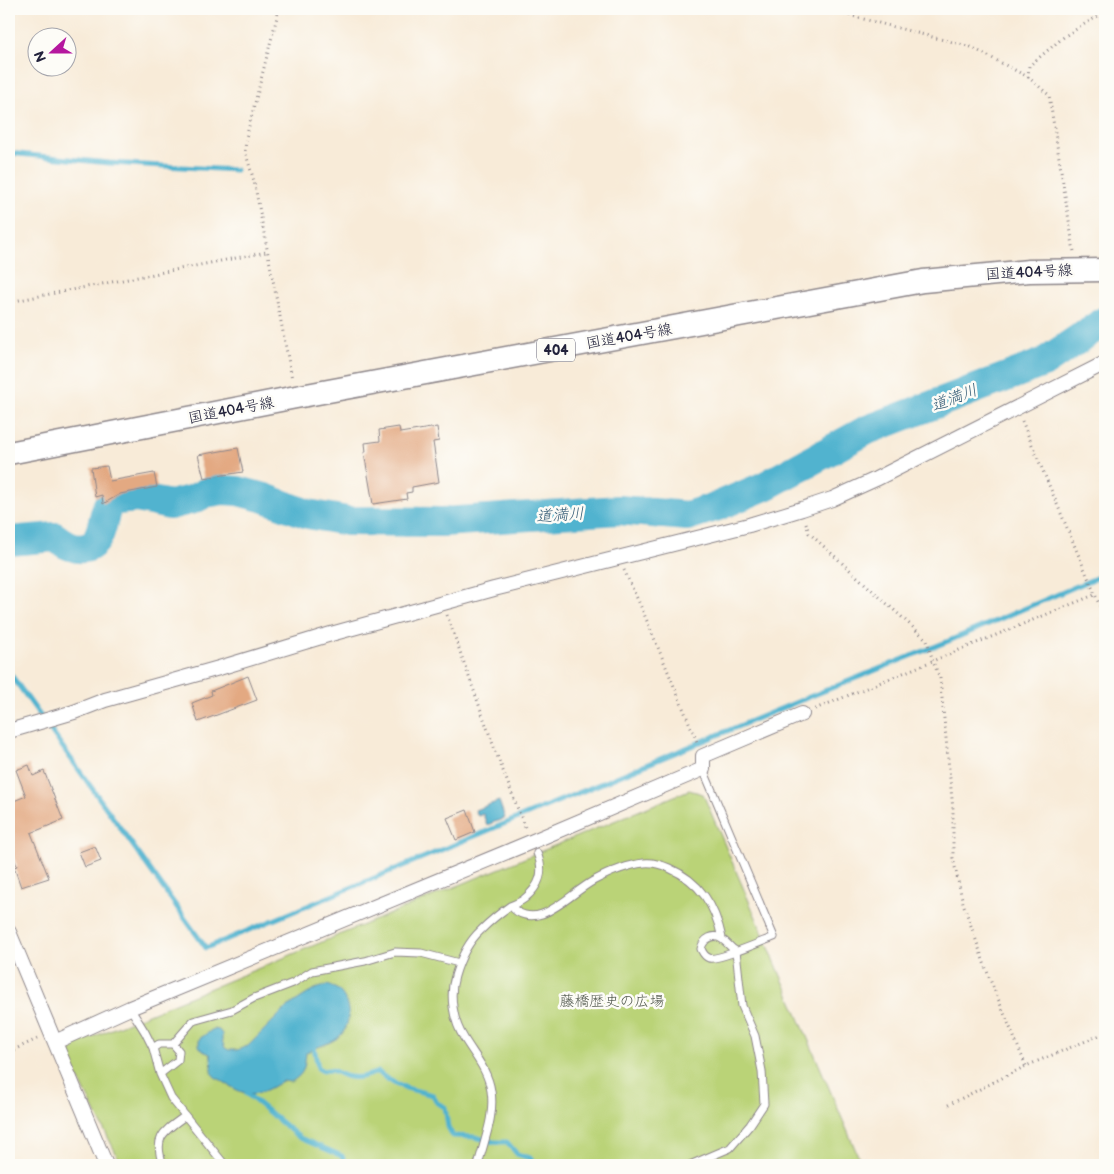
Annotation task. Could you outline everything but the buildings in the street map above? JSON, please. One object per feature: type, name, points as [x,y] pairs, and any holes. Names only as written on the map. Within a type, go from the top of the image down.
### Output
[{"type":"highway","name":"国道404号線","points":[[9,453],[296,397],[923,281],[1020,272],[1077,269],[1105,270]]},
{"type":"street","points":[[9,731],[74,712],[105,700],[442,603],[749,525],[832,499],[876,480],[1105,363]]},
{"type":"street","points":[[53,1037],[534,848],[802,714]]},
{"type":"street","points":[[9,932],[106,1165]]},
{"type":"lane","points":[[703,762],[774,937],[716,958],[704,955],[701,949],[702,943],[706,939],[712,937],[722,938]]},
{"type":"lane","points":[[478,1165],[492,1104],[491,1089],[480,1060],[462,1036],[457,1023],[452,991],[454,977],[465,950],[480,930],[511,906],[523,900],[536,887],[542,864],[534,848]]},
{"type":"lane","points":[[511,906],[516,912],[527,916],[541,914],[593,881],[624,868],[645,862],[662,865],[697,885],[718,920],[722,938],[730,948],[736,950]]},
{"type":"lane","points":[[690,1165],[730,1148],[750,1126],[764,1104],[762,1071],[755,1036],[742,1006],[736,950]]},
{"type":"lane","points":[[173,1044],[193,1021],[232,1010],[254,998],[293,983],[312,971],[395,952],[422,953],[459,963]]},
{"type":"lane","points":[[130,1008],[153,1048],[160,1074],[171,1098],[225,1165]]},
{"type":"lane","points":[[153,1048],[159,1044],[173,1044],[179,1050],[178,1060],[160,1074]]},
{"type":"lane","points":[[162,1165],[158,1144],[161,1136],[184,1116]]},
{"type":"path","points":[[279,9],[245,151],[254,181],[266,252],[296,397]]},
{"type":"path","points":[[825,9],[971,47],[1028,77],[1049,95],[1077,269]]},
{"type":"path","points":[[1028,77],[1030,66],[1066,36],[1098,16],[1093,9]]},
{"type":"path","points":[[9,302],[266,252]]},
{"type":"path","points":[[1017,409],[1105,618]]},
{"type":"path","points":[[802,509],[809,533],[927,640],[940,678],[953,809],[953,858],[963,903],[989,977],[1026,1066]]},
{"type":"path","points":[[618,558],[642,609],[703,762]]},
{"type":"path","points":[[802,714],[1094,595]]},
{"type":"path","points":[[442,603],[494,750],[534,848]]},
{"type":"path","points":[[948,1105],[1026,1066],[1105,1034]]},
{"type":"path","points":[[9,1052],[53,1037]]},
{"type":"green space","name":"藤橋歴史の広場","points":[[689,790],[703,794],[862,1165],[122,1165],[71,1064],[69,1056],[71,1046]]},
{"type":"water","points":[[499,801],[505,818],[487,825],[483,814],[478,816],[475,810]]},
{"type":"water","points":[[328,985],[338,990],[346,1000],[348,1018],[345,1030],[329,1043],[306,1053],[303,1070],[296,1079],[291,1082],[282,1081],[265,1091],[251,1094],[237,1090],[214,1076],[210,1054],[203,1051],[199,1046],[199,1039],[213,1029],[219,1030],[222,1034],[225,1048],[229,1050],[237,1050],[248,1046],[287,1007],[315,989]]},
{"type":"waterway","points":[[9,153],[109,163],[236,170]]},
{"type":"waterway","name":"道満川","points":[[9,541],[55,537],[65,544],[76,548],[88,547],[93,544],[99,535],[108,505],[117,500],[137,498],[170,505],[194,499],[205,493],[223,490],[238,491],[265,498],[308,514],[347,521],[443,522],[619,510],[687,516],[718,506],[765,486],[867,430],[1043,363],[1105,321]]},
{"type":"waterway","points":[[9,672],[206,948],[804,699],[951,640],[1105,574]]},
{"type":"waterway","points":[[314,1047],[318,1068],[323,1071],[330,1070],[354,1077],[378,1072],[387,1079],[406,1088],[433,1095],[437,1103],[445,1107],[448,1127],[453,1136],[507,1142],[517,1154],[530,1158],[535,1165]]},
{"type":"waterway","points":[[247,1094],[300,1138],[342,1156],[346,1165]]}]
